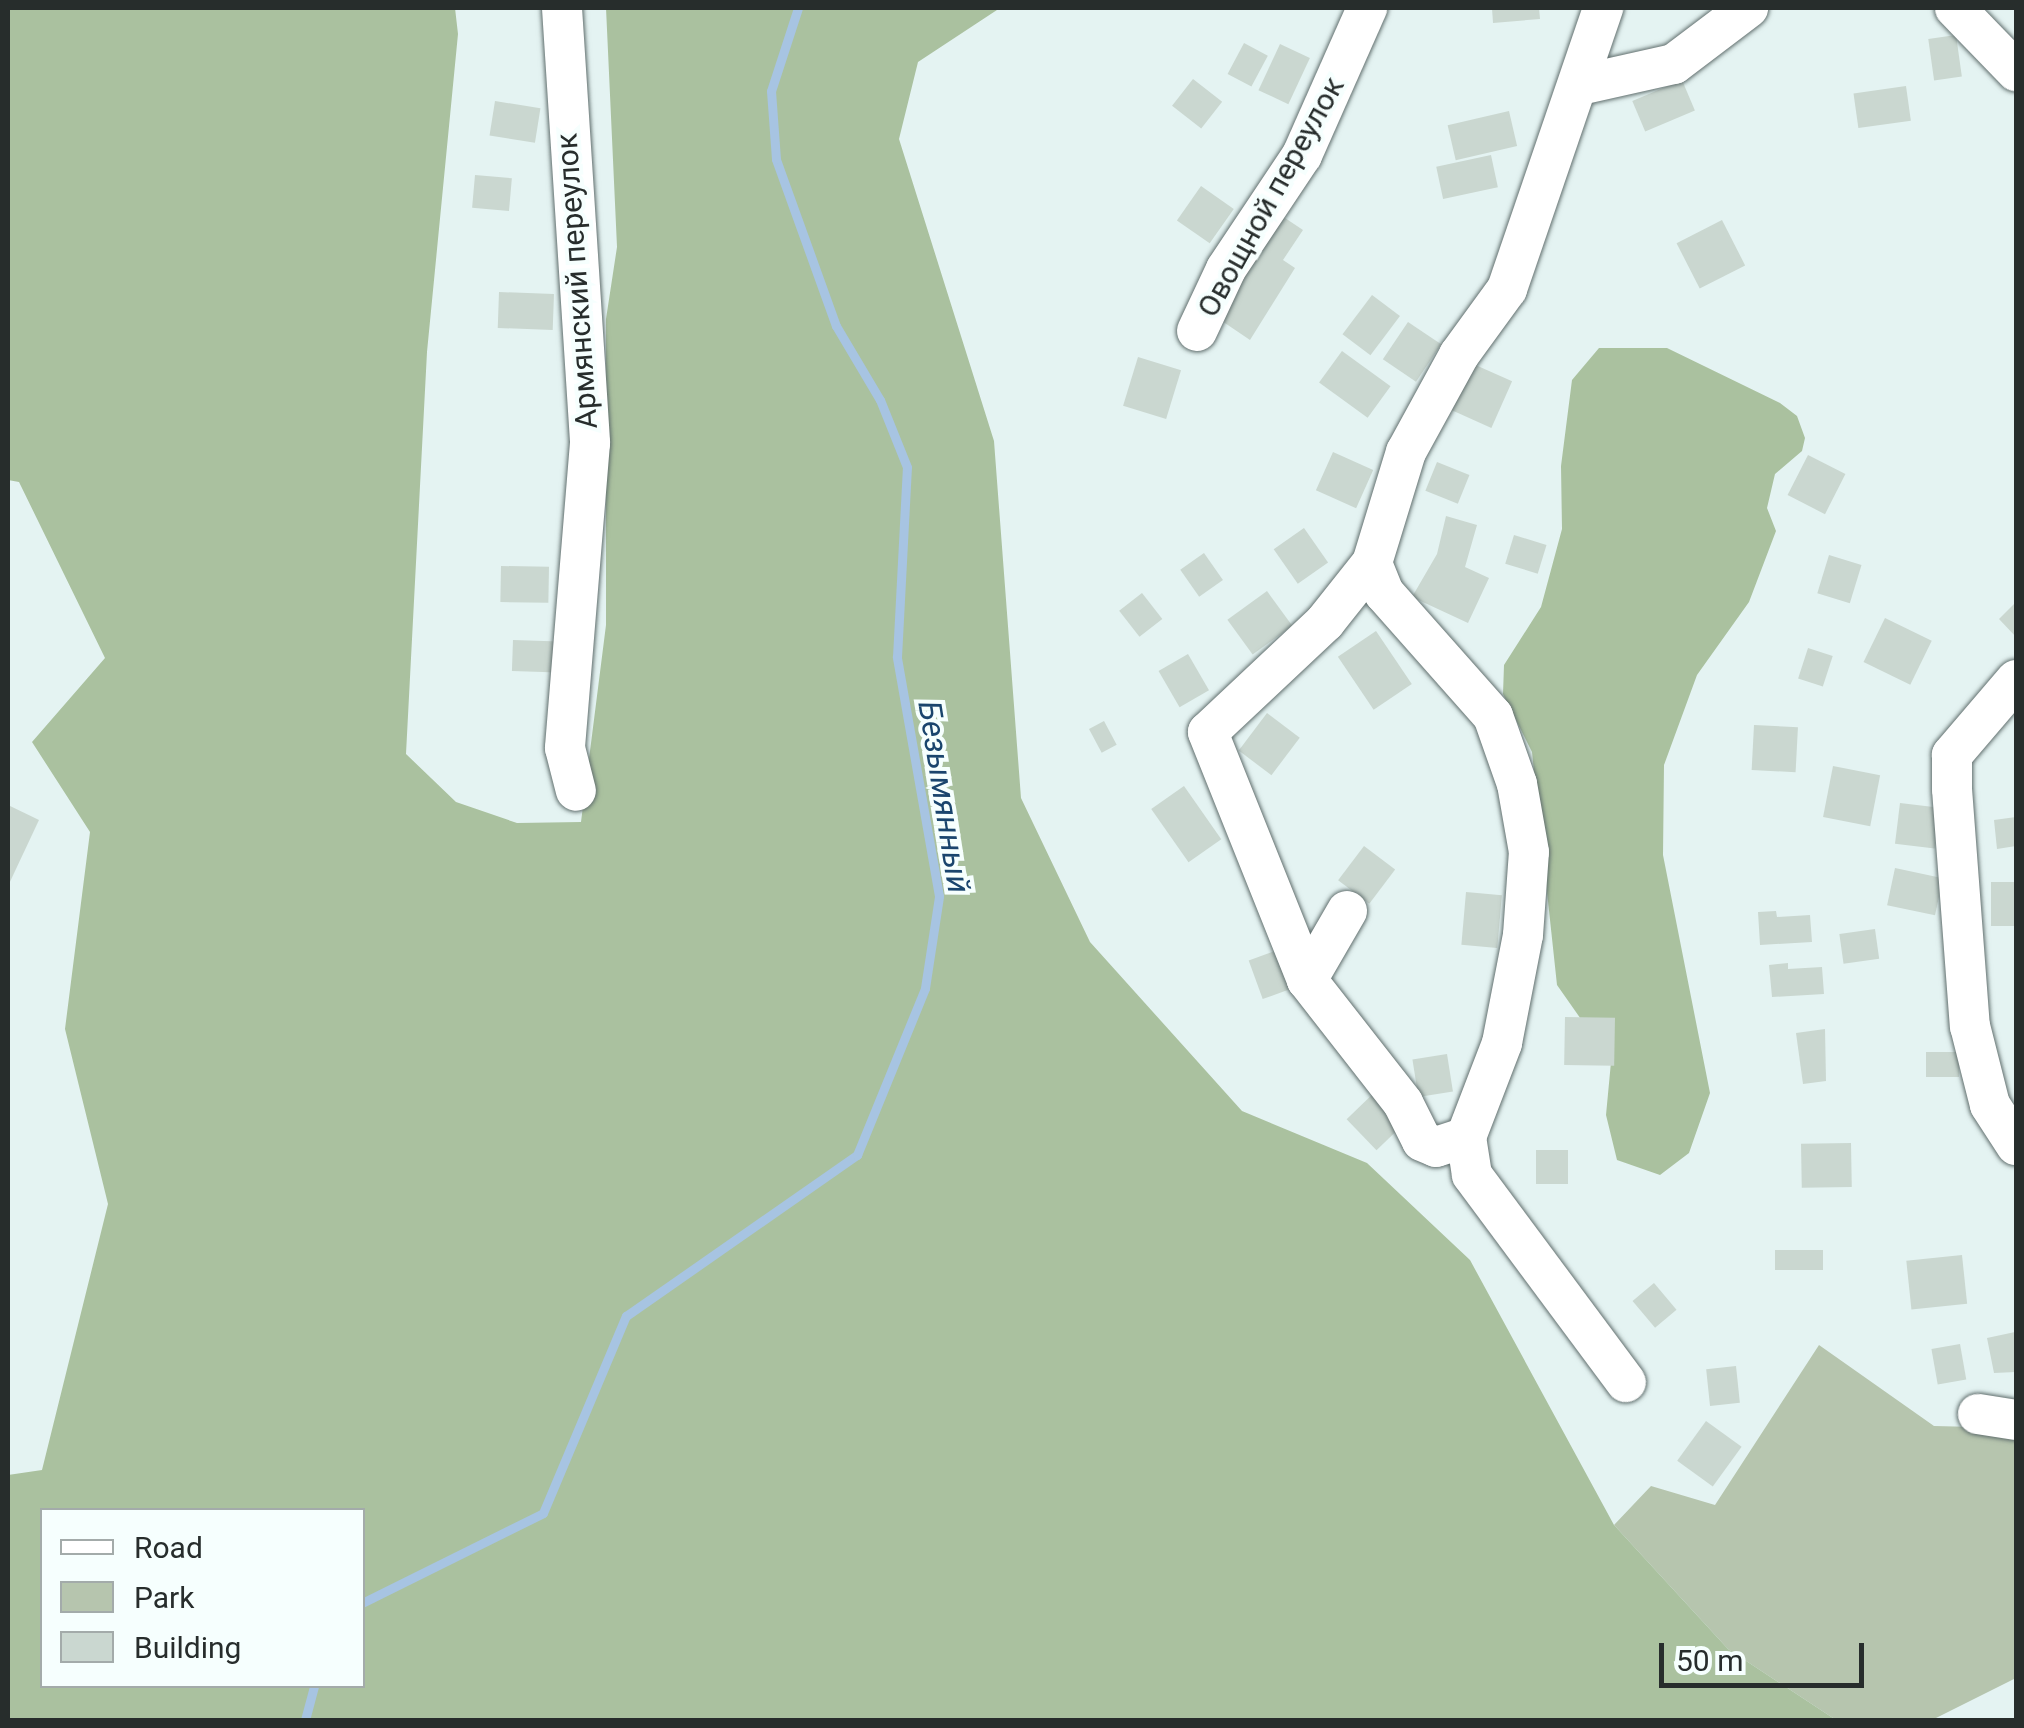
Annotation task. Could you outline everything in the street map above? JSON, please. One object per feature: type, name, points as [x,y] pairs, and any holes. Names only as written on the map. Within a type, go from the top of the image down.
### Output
[{"type":"street","name":"Армянский переулок","points":[[562,8],[590,442],[566,748],[576,791]]},
{"type":"street","name":"Овощной переулок","points":[[1197,331],[1226,269],[1302,155],[1367,8]]},
{"type":"street","points":[[1466,1137],[1436,1146],[1422,1141],[1403,1103],[1307,980],[1208,732],[1325,622],[1372,563],[1406,452],[1458,355],[1508,289],[1603,8]]},
{"type":"street","points":[[1580,85],[1674,64],[1748,8]]},
{"type":"street","points":[[1954,8],[2016,71]]},
{"type":"street","points":[[1372,563],[1384,594],[1493,716],[1516,784],[1528,852],[1523,935],[1502,1043],[1466,1137],[1472,1175],[1626,1382]]},
{"type":"street","points":[[2016,680],[1952,755],[1952,788],[1970,1026],[1990,1105],[2016,1145]]},
{"type":"street","points":[[1307,980],[1347,911]]},
{"type":"green space","points":[[8,8],[455,8],[458,34],[427,352],[406,754],[456,802],[517,823],[581,822],[606,625],[606,319],[617,247],[606,8],[1000,8],[918,62],[899,139],[994,441],[1021,798],[1090,942],[1242,1111],[1367,1163],[1470,1260],[1614,1525],[1728,1649],[1836,1720],[8,1720],[8,1475],[42,1470],[108,1204],[65,1029],[90,832],[32,742],[105,658],[19,482],[8,480]]},
{"type":"green space","points":[[1599,348],[1667,348],[1780,403],[1797,416],[1805,438],[1802,451],[1775,474],[1767,508],[1776,531],[1749,602],[1697,675],[1664,765],[1663,855],[1710,1093],[1689,1153],[1660,1175],[1617,1160],[1606,1115],[1611,1062],[1557,985],[1532,752],[1503,694],[1504,665],[1541,607],[1562,529],[1561,466],[1572,380]]},
{"type":"green space","points":[[1819,1345],[1934,1426],[2016,1428],[2016,1678],[1932,1720],[1836,1720],[1728,1649],[1614,1525],[1651,1486],[1715,1505]]},
{"type":"building","points":[[1492,8],[1539,8],[1540,19],[1493,23]]},
{"type":"building","points":[[1956,35],[1962,77],[1934,80],[1928,39]]},
{"type":"building","points":[[1244,43],[1268,56],[1251,87],[1228,74]]},
{"type":"building","points":[[1280,44],[1310,58],[1288,104],[1258,90]]},
{"type":"building","points":[[1193,79],[1222,102],[1201,129],[1172,106]]},
{"type":"building","points":[[1682,80],[1695,110],[1645,131],[1632,101]]},
{"type":"building","points":[[1906,86],[1911,121],[1858,128],[1854,93]]},
{"type":"building","points":[[495,101],[540,108],[535,143],[490,136]]},
{"type":"building","points":[[1509,111],[1517,146],[1456,160],[1448,125]]},
{"type":"building","points":[[1491,155],[1498,187],[1443,199],[1436,167]]},
{"type":"building","points":[[475,175],[512,178],[509,211],[472,208]]},
{"type":"building","points":[[1201,186],[1234,209],[1210,243],[1177,220]]},
{"type":"building","points":[[1282,216],[1303,230],[1283,260],[1295,268],[1250,340],[1216,317]]},
{"type":"building","points":[[1722,220],[1745,265],[1700,289],[1677,243]]},
{"type":"building","points":[[499,292],[554,294],[553,330],[498,328]]},
{"type":"building","points":[[1372,295],[1400,316],[1370,355],[1343,334]]},
{"type":"building","points":[[1408,322],[1441,344],[1416,382],[1383,359]]},
{"type":"building","points":[[1342,351],[1391,386],[1368,418],[1319,383]]},
{"type":"building","points":[[1138,357],[1181,370],[1166,419],[1123,406]]},
{"type":"building","points":[[1471,363],[1512,381],[1491,428],[1450,410]]},
{"type":"building","points":[[1333,452],[1373,470],[1356,508],[1316,490]]},
{"type":"building","points":[[1808,455],[1845,474],[1825,514],[1788,495]]},
{"type":"building","points":[[1437,462],[1469,475],[1458,504],[1425,491]]},
{"type":"building","points":[[1446,516],[1477,525],[1465,567],[1489,578],[1468,623],[1412,597],[1437,554]]},
{"type":"building","points":[[1304,528],[1328,562],[1298,584],[1274,549]]},
{"type":"building","points":[[1514,535],[1547,545],[1538,574],[1505,564]]},
{"type":"building","points":[[1204,553],[1223,580],[1199,597],[1180,570]]},
{"type":"building","points":[[1829,555],[1862,565],[1850,603],[1817,593]]},
{"type":"building","points":[[501,566],[549,567],[548,603],[500,602]]},
{"type":"building","points":[[1267,591],[1292,626],[1253,655],[1227,620]]},
{"type":"building","points":[[1142,593],[1162,619],[1139,637],[1119,611]]},
{"type":"building","points":[[2016,602],[2016,637],[1999,619]]},
{"type":"building","points":[[1885,618],[1932,641],[1910,685],[1864,662]]},
{"type":"building","points":[[1376,631],[1412,684],[1374,710],[1338,657]]},
{"type":"building","points":[[513,640],[559,642],[558,673],[512,671]]},
{"type":"building","points":[[1808,648],[1833,656],[1823,686],[1798,678]]},
{"type":"building","points":[[1188,654],[1209,690],[1180,707],[1159,671]]},
{"type":"building","points":[[1267,713],[1300,738],[1271,775],[1239,751]]},
{"type":"building","points":[[1104,721],[1117,745],[1102,753],[1089,729]]},
{"type":"building","points":[[1754,725],[1798,727],[1796,772],[1752,770]]},
{"type":"building","points":[[1833,766],[1880,775],[1870,826],[1823,817]]},
{"type":"building","points":[[1184,786],[1221,839],[1189,862],[1151,809]]},
{"type":"building","points":[[1900,803],[1940,808],[1935,849],[1895,844]]},
{"type":"building","points":[[8,805],[39,820],[8,886]]},
{"type":"building","points":[[2016,817],[2016,846],[1997,849],[1994,820]]},
{"type":"building","points":[[1364,846],[1395,869],[1369,904],[1338,880]]},
{"type":"building","points":[[1895,868],[1943,878],[1935,915],[1887,905]]},
{"type":"building","points":[[1991,882],[2016,882],[2016,926],[1991,926]]},
{"type":"building","points":[[1466,892],[1502,895],[1497,948],[1461,945]]},
{"type":"building","points":[[1776,911],[1777,917],[1810,915],[1812,942],[1760,945],[1758,912]]},
{"type":"building","points":[[1875,929],[1879,959],[1844,964],[1839,934]]},
{"type":"building","points":[[1275,951],[1289,990],[1263,999],[1249,961]]},
{"type":"building","points":[[1788,963],[1788,969],[1822,967],[1824,994],[1772,997],[1769,965]]},
{"type":"building","points":[[1565,1017],[1615,1018],[1614,1066],[1564,1065]]},
{"type":"building","points":[[1825,1029],[1826,1081],[1803,1084],[1796,1033]]},
{"type":"building","points":[[1926,1052],[1959,1052],[1959,1077],[1926,1077]]},
{"type":"building","points":[[1447,1054],[1453,1092],[1418,1097],[1412,1059]]},
{"type":"building","points":[[1379,1088],[1409,1119],[1377,1150],[1347,1119]]},
{"type":"building","points":[[1851,1143],[1852,1187],[1802,1188],[1801,1144]]},
{"type":"building","points":[[1536,1150],[1568,1150],[1568,1184],[1536,1184]]},
{"type":"building","points":[[1775,1250],[1823,1250],[1823,1270],[1775,1270]]},
{"type":"building","points":[[1962,1255],[1967,1304],[1911,1310],[1906,1261]]},
{"type":"building","points":[[1654,1283],[1676,1310],[1655,1328],[1633,1301]]},
{"type":"building","points":[[2015,1332],[2016,1372],[1994,1373],[1987,1338]]},
{"type":"building","points":[[1960,1344],[1966,1379],[1938,1384],[1931,1349]]},
{"type":"building","points":[[1736,1366],[1740,1403],[1710,1406],[1706,1369]]},
{"type":"building","points":[[1706,1421],[1742,1447],[1713,1487],[1677,1461]]},
{"type":"waterway","name":"Безымянный","points":[[365,1602],[543,1513],[626,1316],[857,1155],[925,988],[939,896],[897,657],[907,467],[880,400],[836,326],[776,159],[771,91],[798,8]]},
{"type":"waterway","name":"Безымянный","points":[[305,1720],[313,1688]]}]
